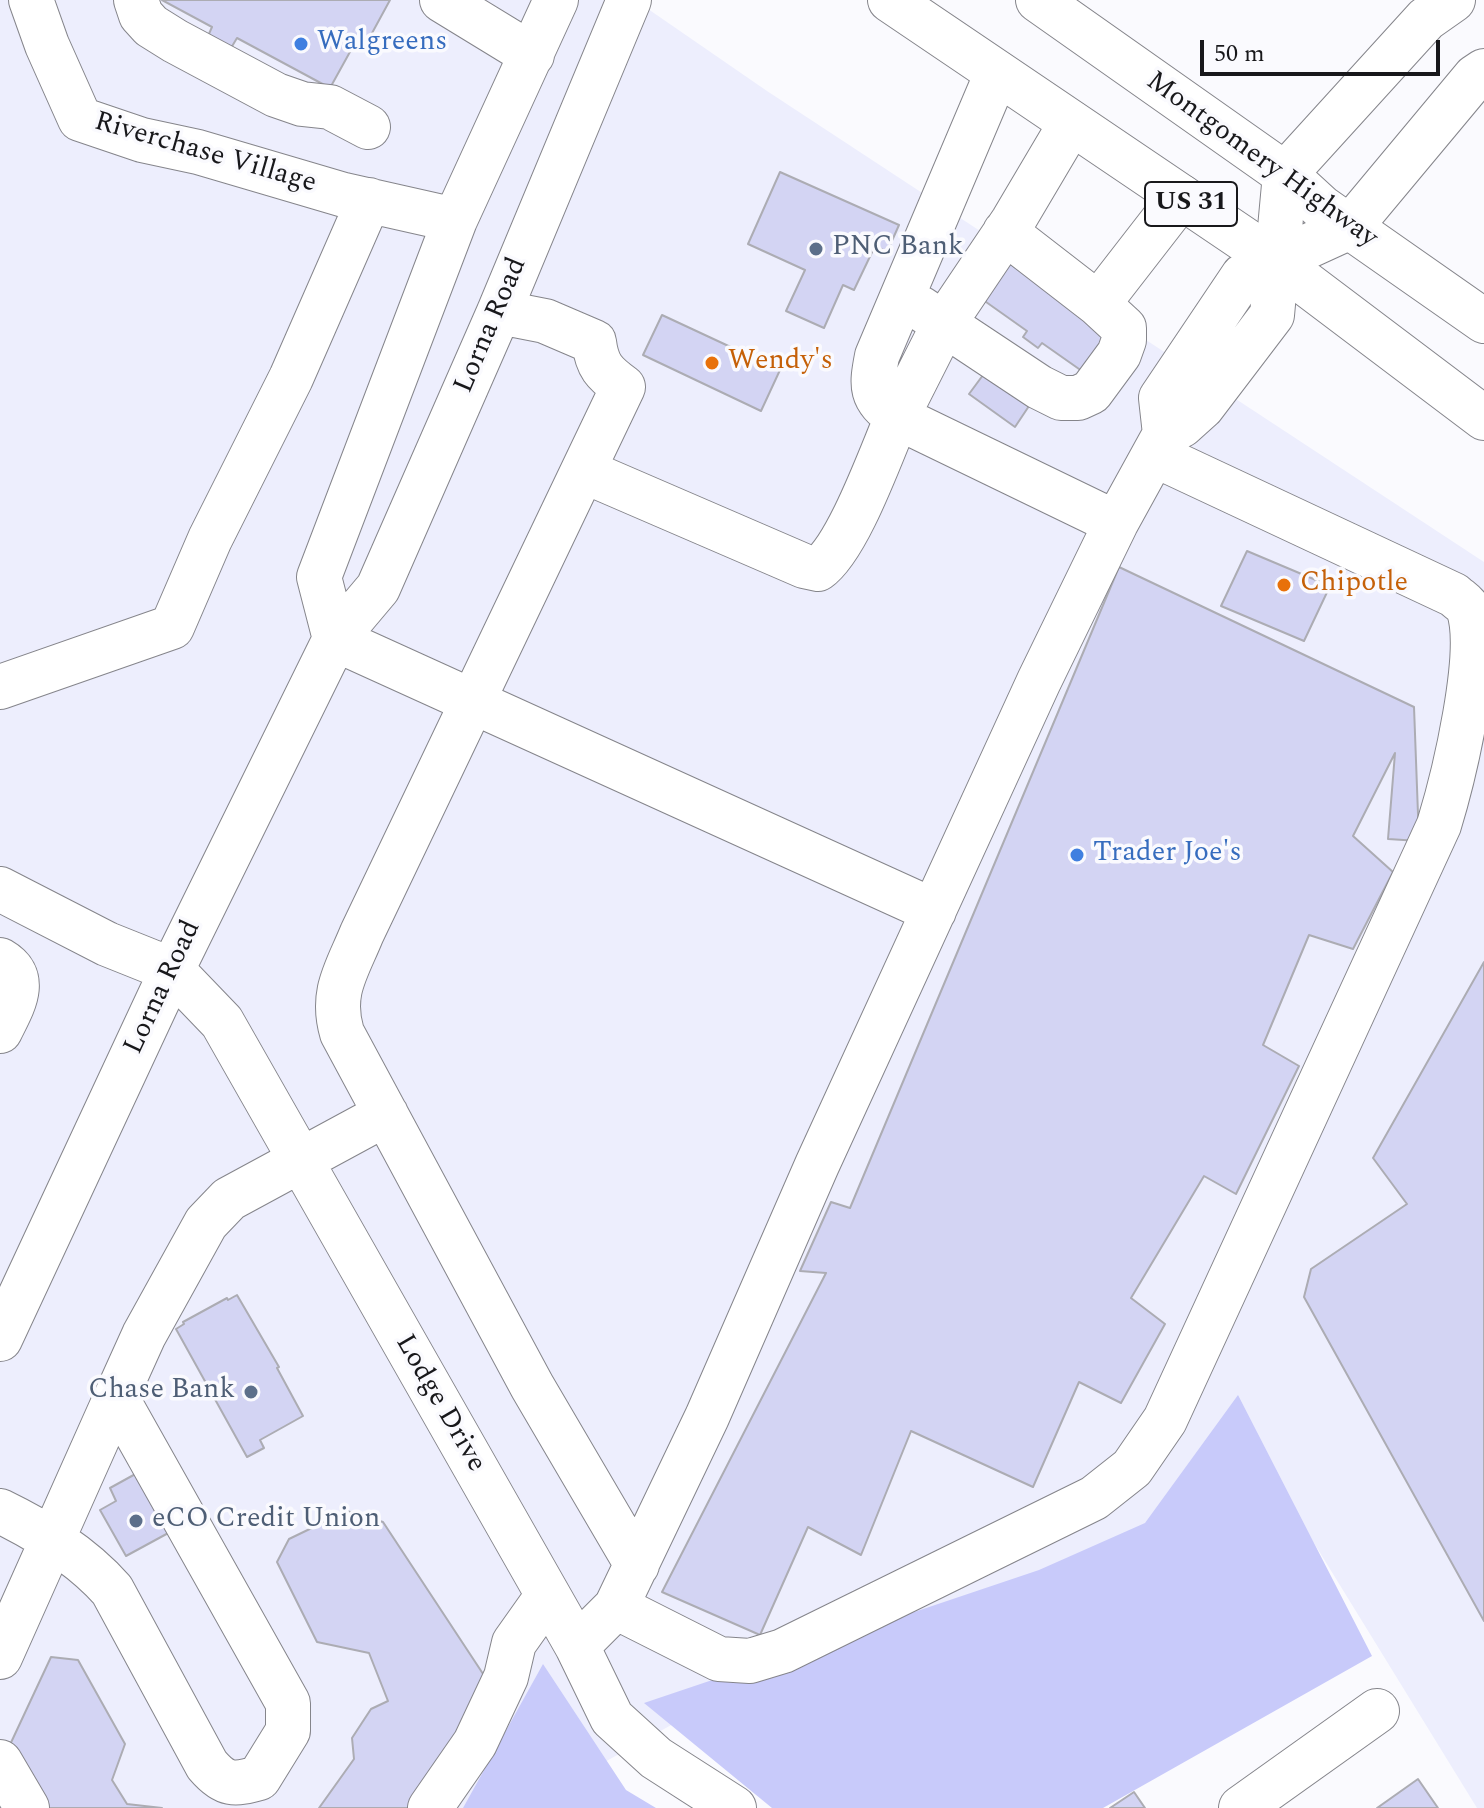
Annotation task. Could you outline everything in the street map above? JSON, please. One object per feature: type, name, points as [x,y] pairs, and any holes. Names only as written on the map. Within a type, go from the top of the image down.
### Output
[{"type":"street","name":"Riverchase Village","points":[[31,0],[80,119],[142,140],[455,220]]},
{"type":"street","points":[[136,0],[141,15],[151,26],[175,41],[276,95],[302,104],[330,107],[368,127]]},
{"type":"street","points":[[442,0],[532,55]]},
{"type":"street","points":[[556,0],[455,220],[319,577],[335,639],[934,911]]},
{"type":"street","name":"Lorna Road","points":[[0,1339],[172,970],[335,639],[378,588],[499,312],[629,0]]},
{"type":"street","points":[[607,52],[657,0]]},
{"type":"street","name":"US 31","points":[[890,0],[1276,261],[1484,418]]},
{"type":"street","name":"Montgomery Highway","points":[[1038,0],[1285,174],[1321,207],[1484,321]]},
{"type":"street","points":[[1276,261],[1285,174],[1426,19],[1453,0]]},
{"type":"street","points":[[577,1646],[616,1607],[707,1417],[817,1165],[1039,681],[1116,523],[1160,445],[1161,398],[1243,276],[1350,227],[1475,77],[1484,71]]},
{"type":"street","points":[[997,73],[877,356],[874,395],[882,406],[897,417],[1116,523]]},
{"type":"street","points":[[584,471],[804,566],[818,569],[829,561],[858,509],[897,417],[945,322],[1005,232],[1071,123]]},
{"type":"street","points":[[1098,304],[1181,197]]},
{"type":"street","points":[[0,687],[172,627],[210,539],[291,378],[369,200]]},
{"type":"street","points":[[901,297],[945,322],[1039,387],[1061,398],[1078,398],[1091,392],[1119,354],[1124,328],[1005,232]]},
{"type":"street","points":[[499,312],[545,321],[594,342],[596,359],[602,372],[623,387],[362,933],[337,994],[336,1014],[342,1033],[532,1386],[637,1565]]},
{"type":"street","points":[[616,1607],[719,1659],[750,1661],[783,1651],[1094,1498],[1132,1468],[1172,1405],[1439,825],[1468,732],[1481,664],[1479,633],[1469,609],[1454,595],[1160,445]]},
{"type":"street","points":[[0,889],[107,944],[172,970]]},
{"type":"street","points":[[0,960],[13,970],[18,979],[18,991],[0,1031]]},
{"type":"street","name":"Lodge Drive","points":[[172,970],[222,1022],[577,1646],[612,1718],[656,1758],[734,1808]]},
{"type":"street","points":[[0,1657],[144,1335],[206,1223],[229,1199],[386,1114]]},
{"type":"street","points":[[0,1511],[92,1567],[112,1590],[207,1765],[218,1777],[237,1784],[259,1778],[288,1731],[288,1703],[116,1397]]},
{"type":"street","points":[[430,1808],[475,1743],[506,1677],[514,1643],[548,1595]]},
{"type":"street","points":[[1241,1808],[1377,1711]]},
{"type":"street","points":[[0,1762],[27,1808]]},
{"type":"shaded area","points":[[0,0],[635,0],[767,91],[1484,562],[1484,1808],[1477,1808],[1242,1426],[1157,1549],[718,1699],[522,1808],[0,1808]]},
{"type":"shaded area","points":[[1238,1395],[1372,1656],[1103,1808],[772,1808],[644,1703],[1039,1570],[1145,1523]]},
{"type":"shaded area","points":[[543,1664],[626,1790],[656,1808],[463,1808]]},
{"type":"building","name":"Walgreens","points":[[162,0],[390,0],[365,46],[356,41],[330,88],[237,38],[231,48],[208,36],[212,27]]},
{"type":"building","name":"PNC Bank","points":[[780,172],[899,225],[887,252],[875,246],[854,290],[843,285],[824,328],[786,311],[805,270],[748,244]]},
{"type":"building","points":[[1006,261],[1116,339],[1089,376],[1042,343],[1038,348],[1023,337],[1027,331],[979,297]]},
{"type":"building","name":"Wendy's","points":[[662,315],[780,370],[761,411],[643,355]]},
{"type":"building","points":[[986,371],[1031,403],[1015,427],[969,394]]},
{"type":"building","points":[[1247,551],[1330,586],[1304,641],[1221,606]]},
{"type":"building","points":[[1119,567],[1414,707],[1419,841],[1388,839],[1395,753],[1353,836],[1393,872],[1353,949],[1309,935],[1263,1045],[1299,1066],[1236,1194],[1204,1176],[1131,1298],[1165,1324],[1121,1403],[1079,1382],[1033,1487],[911,1431],[861,1555],[808,1527],[760,1635],[662,1592],[826,1273],[800,1271],[831,1202],[850,1208]]},
{"type":"building","points":[[1484,962],[1484,1621],[1304,1297],[1311,1269],[1407,1204],[1373,1158]]},
{"type":"building","name":"Chase Bank","points":[[237,1295],[303,1416],[260,1440],[264,1448],[247,1457],[176,1329],[183,1322]]},
{"type":"building","name":"eCO Credit Union","points":[[139,1472],[172,1531],[126,1556],[100,1510],[116,1501],[110,1488]]},
{"type":"building","points":[[347,1511],[383,1522],[493,1689],[413,1808],[319,1808],[354,1759],[352,1738],[371,1709],[388,1701],[369,1653],[317,1642],[277,1562],[289,1539]]},
{"type":"building","points":[[51,1657],[78,1660],[125,1744],[112,1780],[127,1804],[162,1808],[40,1808],[8,1749]]},
{"type":"building","points":[[1418,1779],[1438,1808],[1377,1808]]},
{"type":"building","points":[[1134,1792],[1145,1808],[1110,1808]]},
{"type":"place","name":"Walgreens","points":[[301,44]]},
{"type":"place","name":"PNC Bank","points":[[816,249]]},
{"type":"place","name":"Wendy's","points":[[712,363]]},
{"type":"place","name":"Chipotle","points":[[1284,585]]},
{"type":"place","name":"Trader Joe's","points":[[1077,855]]},
{"type":"place","name":"Chase Bank","points":[[251,1392]]},
{"type":"place","name":"eCO Credit Union","points":[[136,1521]]}]
